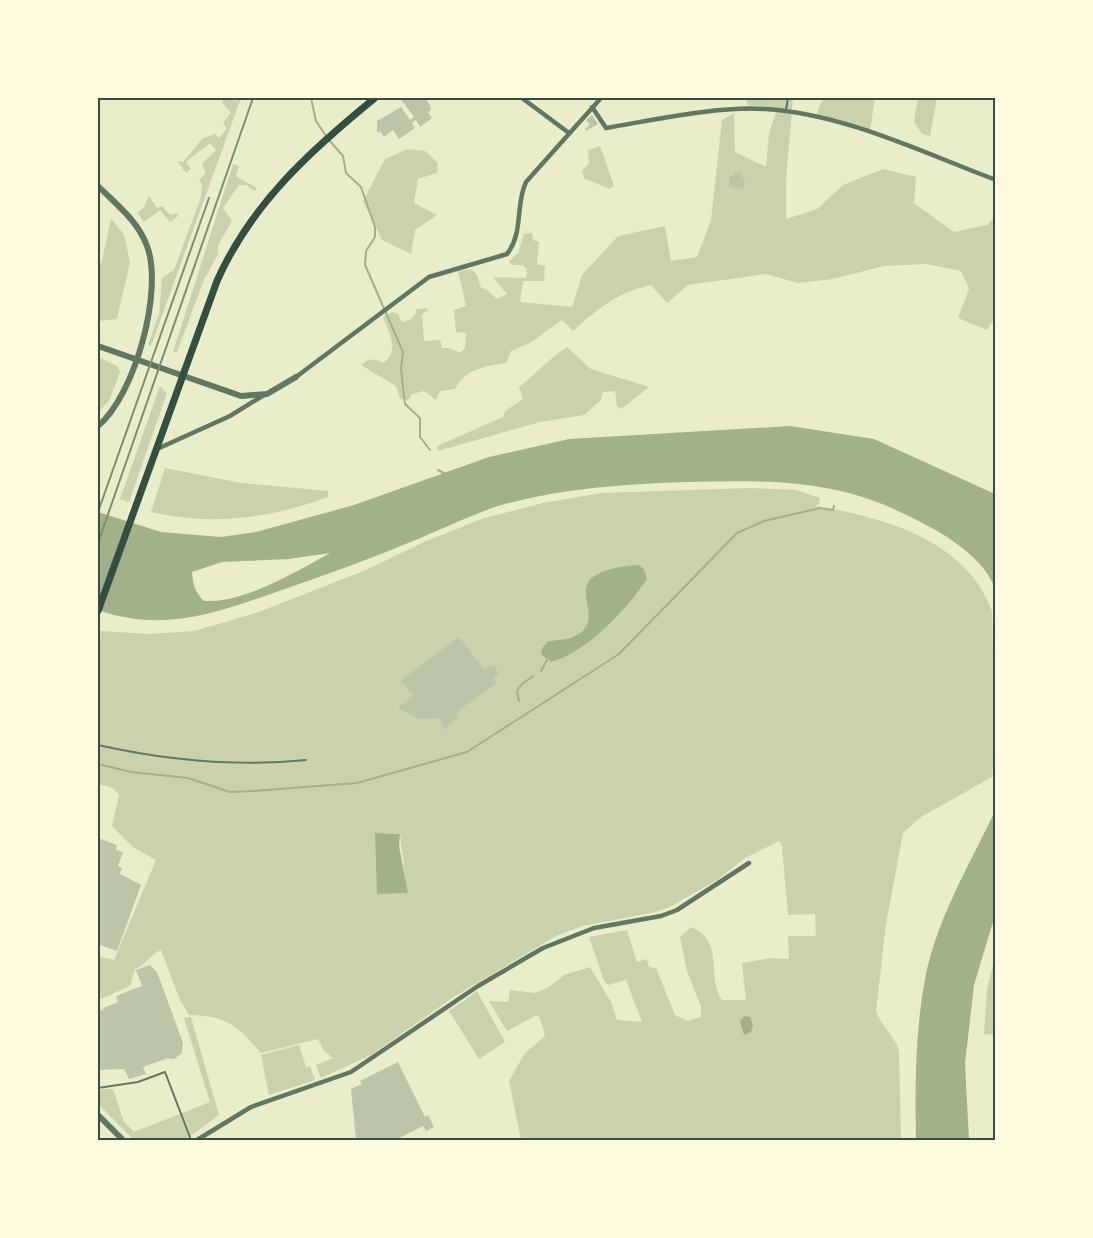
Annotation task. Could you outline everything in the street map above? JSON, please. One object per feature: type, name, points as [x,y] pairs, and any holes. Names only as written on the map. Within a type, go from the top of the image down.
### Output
[{"type":"main road","points":[[98,611],[217,281],[241,234],[295,168],[329,135],[375,98]]},
{"type":"street","points":[[522,98],[569,133]]},
{"type":"street","points":[[157,449],[230,416],[296,377],[429,277],[507,254],[518,233],[526,182],[601,98]]},
{"type":"street","points":[[592,107],[606,128],[739,110],[765,109],[786,112],[854,127],[996,180]]},
{"type":"street","points":[[98,186],[136,225],[147,245],[151,260],[152,299],[135,360],[119,401],[109,417],[98,426]]},
{"type":"street","points":[[98,346],[242,396],[267,394]]},
{"type":"street","points":[[197,1140],[251,1107],[351,1072],[478,986],[543,948],[563,938],[594,928],[661,916],[678,910],[749,863]]},
{"type":"street","points":[[98,1114],[123,1140]]},
{"type":"lane","points":[[786,112],[788,98]]},
{"type":"lane","points":[[98,745],[148,755],[199,760],[306,760]]},
{"type":"lane","points":[[98,1088],[138,1082],[165,1072],[190,1140]]},
{"type":"shaded area","points":[[225,98],[236,101],[241,98],[151,346],[148,345],[159,314],[162,278],[174,270],[201,197],[202,185],[199,180],[206,173],[202,164],[216,150],[210,143],[186,162],[191,169],[186,173],[177,161],[183,162],[203,138],[215,134],[219,138],[227,129],[223,123],[231,113],[222,102]]},
{"type":"shaded area","points":[[747,98],[793,98],[786,180],[786,219],[817,209],[843,185],[883,169],[916,177],[914,203],[954,232],[987,225],[995,216],[995,318],[987,330],[958,318],[969,289],[961,271],[926,264],[884,266],[833,279],[798,283],[766,274],[688,285],[667,303],[651,285],[609,302],[573,331],[562,320],[530,343],[511,351],[506,363],[484,367],[470,373],[459,382],[455,389],[440,391],[436,400],[424,391],[412,394],[408,400],[400,399],[396,386],[361,365],[372,360],[383,363],[391,353],[392,342],[383,317],[392,312],[398,314],[402,322],[405,322],[413,317],[417,309],[427,308],[428,311],[422,314],[424,341],[440,340],[442,348],[450,348],[460,353],[465,348],[466,333],[456,332],[454,310],[466,306],[458,271],[471,269],[477,275],[481,288],[486,289],[497,299],[507,294],[493,277],[526,278],[527,269],[523,265],[512,265],[509,261],[518,253],[524,234],[532,233],[533,240],[539,242],[537,264],[545,266],[544,281],[523,281],[520,302],[572,307],[582,275],[618,236],[665,226],[671,261],[697,257],[711,220],[722,120],[734,113],[735,152],[766,167],[769,134],[777,108],[747,105]]},
{"type":"shaded area","points":[[823,98],[875,98],[870,130],[816,115]]},
{"type":"shaded area","points":[[918,98],[937,98],[930,136],[922,134],[914,122]]},
{"type":"shaded area","points":[[600,146],[614,186],[609,189],[584,178],[582,170],[589,164],[588,150]]},
{"type":"shaded area","points":[[407,149],[425,151],[438,163],[437,173],[418,179],[414,203],[437,215],[415,230],[411,254],[382,240],[363,201],[385,159]]},
{"type":"shaded area","points":[[233,164],[239,166],[236,176],[257,188],[255,191],[246,185],[239,185],[223,208],[232,221],[218,245],[218,254],[204,280],[177,352],[173,352]]},
{"type":"shaded area","points":[[149,196],[157,208],[162,206],[170,215],[177,213],[178,216],[170,222],[160,210],[144,222],[137,213],[144,207]]},
{"type":"shaded area","points":[[111,218],[124,235],[130,262],[117,319],[98,321],[98,266],[102,261]]},
{"type":"shaded area","points":[[567,347],[591,369],[649,387],[621,409],[617,406],[615,391],[603,392],[601,400],[584,415],[540,422],[438,451],[437,446],[503,417],[505,411],[523,399],[519,387]]},
{"type":"shaded area","points":[[98,357],[117,366],[120,372],[110,399],[98,413]]},
{"type":"shaded area","points":[[160,386],[167,393],[129,502],[120,499]]},
{"type":"shaded area","points":[[790,426],[874,439],[995,494],[995,588],[979,563],[955,542],[927,525],[875,501],[823,487],[796,484],[742,481],[688,482],[593,488],[545,495],[498,506],[349,566],[211,613],[168,620],[145,620],[122,617],[98,610],[98,512],[161,532],[221,537],[256,532],[354,505],[489,457],[569,439]],"holes":[[[330,553],[269,585],[236,597],[204,601],[193,581],[192,572],[222,562],[289,559]]]},
{"type":"shaded area","points":[[165,468],[242,483],[328,491],[328,497],[283,511],[241,518],[197,519],[151,512]]},
{"type":"shaded area","points":[[750,488],[796,490],[820,498],[819,504],[815,506],[894,525],[942,549],[963,566],[980,586],[992,611],[995,743],[992,777],[921,817],[903,833],[886,924],[876,1011],[899,1051],[901,1140],[521,1140],[509,1081],[525,1053],[545,1036],[537,1015],[507,1031],[489,1001],[508,1002],[510,990],[535,993],[549,987],[564,975],[590,967],[611,1002],[617,1020],[642,1022],[626,980],[608,985],[604,981],[589,937],[627,930],[637,962],[647,959],[649,967],[656,968],[675,1015],[687,1021],[701,1017],[701,1007],[687,971],[680,937],[691,927],[702,934],[712,949],[715,979],[722,1000],[746,1000],[742,963],[771,958],[789,959],[788,936],[816,936],[815,914],[788,915],[782,847],[779,841],[745,858],[720,878],[670,907],[583,926],[558,935],[455,996],[371,1055],[321,1078],[316,1065],[333,1058],[324,1051],[318,1039],[261,1053],[245,1035],[230,1024],[213,1017],[189,1015],[180,1000],[161,950],[135,969],[130,986],[98,1000],[98,956],[114,960],[156,860],[133,847],[112,826],[119,795],[113,788],[98,784],[98,640],[101,631],[150,634],[194,631],[256,613],[366,570],[424,542],[484,518],[543,503],[601,493]],"holes":[[[375,833],[400,834],[407,893]]]},
{"type":"shaded area","points":[[638,565],[644,569],[647,579],[618,616],[592,639],[564,657],[551,662],[542,655],[541,650],[547,642],[572,638],[583,631],[587,625],[589,618],[586,591],[590,580],[610,569]]},
{"type":"shaded area","points":[[995,811],[995,915],[974,985],[965,1063],[969,1140],[916,1140],[917,1043],[929,962],[944,917]]},
{"type":"shaded area","points":[[375,833],[400,834],[399,846],[408,893],[377,894]]},
{"type":"shaded area","points":[[995,956],[995,1035],[984,1034],[987,989]]},
{"type":"shaded area","points":[[477,991],[505,1042],[479,1059],[449,1011]]},
{"type":"shaded area","points":[[745,1016],[750,1017],[753,1026],[751,1032],[744,1035],[740,1021]]},
{"type":"shaded area","points":[[191,1017],[219,1115],[185,1140],[134,1140],[98,1104],[98,1093],[102,1089],[113,1089],[124,1122],[134,1132],[210,1102],[184,1018]]},
{"type":"shaded area","points":[[299,1045],[306,1067],[310,1066],[315,1080],[269,1095],[261,1055]]},
{"type":"building","points":[[400,98],[425,98],[430,105],[431,110],[428,112],[432,118],[420,127],[416,120],[412,123],[415,128],[399,139],[393,130],[384,137],[380,131],[377,133],[377,121],[401,107],[410,120],[414,117]]},
{"type":"building","points":[[592,115],[598,124],[586,131],[585,129],[590,125],[586,120]]},
{"type":"building","points":[[734,172],[742,173],[742,178],[745,178],[743,189],[729,187],[730,176],[734,176]]},
{"type":"building","points":[[459,637],[484,669],[494,665],[499,674],[493,678],[496,683],[458,711],[457,718],[444,730],[439,718],[419,719],[401,710],[399,706],[414,696],[401,680]]},
{"type":"building","points":[[98,838],[117,845],[116,850],[123,852],[118,866],[122,868],[120,874],[141,885],[117,951],[98,944]]},
{"type":"building","points":[[150,965],[157,972],[183,1043],[182,1053],[174,1059],[168,1058],[143,1067],[146,1074],[129,1079],[124,1069],[98,1070],[98,1008],[104,1011],[103,1008],[118,1002],[116,996],[142,986],[136,970]]},
{"type":"building","points":[[398,1062],[425,1117],[428,1115],[434,1127],[426,1131],[423,1126],[395,1140],[356,1140],[351,1089],[362,1084],[360,1081]]},
{"type":"waterway","points":[[311,98],[316,121],[326,136]]},
{"type":"waterway","points":[[329,140],[343,156],[346,173],[361,187],[375,227],[375,237],[366,251],[365,265],[403,352],[401,369],[405,404],[420,418],[420,437],[430,450]]},
{"type":"waterway","points":[[438,470],[446,474]]},
{"type":"waterway","points":[[98,764],[131,772],[188,778],[230,792],[357,783],[467,752],[619,654],[737,533],[764,521],[820,508],[833,510],[834,506]]},
{"type":"waterway","points":[[541,671],[547,660]]},
{"type":"waterway","points":[[519,701],[517,691],[533,676]]},
{"type":"railway","points":[[98,543],[253,98]]},
{"type":"railway","points":[[98,512],[209,198]]}]
